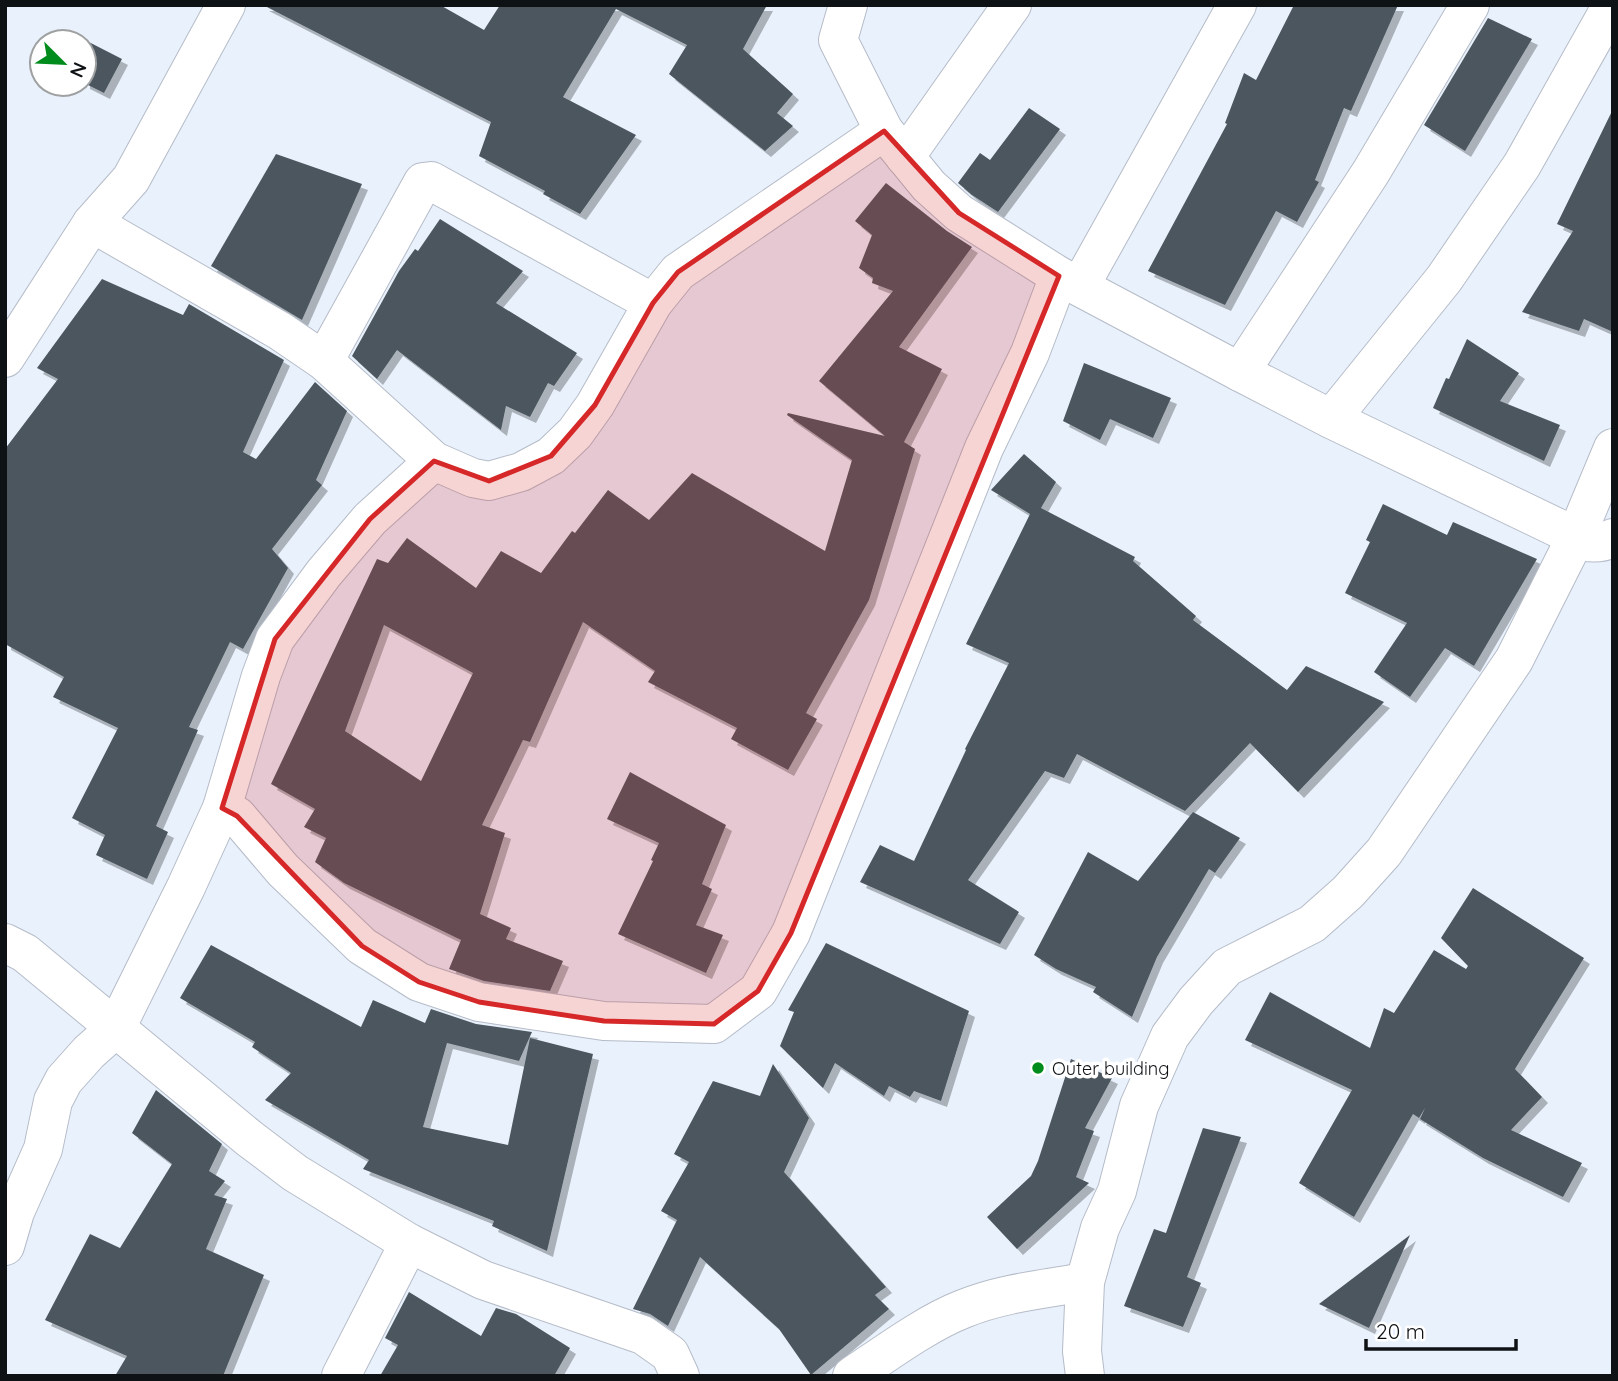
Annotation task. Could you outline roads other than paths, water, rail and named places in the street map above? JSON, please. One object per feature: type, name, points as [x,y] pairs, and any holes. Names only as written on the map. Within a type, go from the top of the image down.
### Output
[{"type":"street","points":[[5,358],[92,223],[131,179],[226,5]]},
{"type":"street","points":[[848,5],[838,40],[894,144],[929,186],[959,213],[1070,281],[1331,419],[1558,528],[1575,539],[1600,544],[1613,538]]},
{"type":"street","points":[[92,223],[280,331],[324,361],[434,461],[473,478],[489,481],[521,472],[551,456],[575,433],[595,405],[653,303],[678,272],[894,144],[1012,5]]},
{"type":"street","points":[[222,808],[237,816],[283,870],[362,946],[419,982],[479,1002],[604,1021],[715,1024],[758,991],[791,933],[979,461],[1030,354],[1070,281],[1237,5]]},
{"type":"street","points":[[1240,372],[1371,172],[1470,5]]},
{"type":"street","points":[[1331,419],[1444,279],[1522,166],[1612,5]]},
{"type":"street","points":[[324,361],[423,182],[431,181],[653,303]]},
{"type":"street","points":[[1085,1376],[1082,1351],[1085,1282],[1100,1228],[1117,1191],[1139,1106],[1170,1036],[1227,967],[1312,924],[1373,866],[1514,660],[1575,539],[1613,448]]},
{"type":"street","points":[[5,1246],[15,1212],[43,1149],[53,1101],[64,1080],[89,1052],[116,1028],[222,808],[261,676],[275,639],[324,573],[363,528],[434,461]]},
{"type":"street","points":[[5,943],[24,953],[295,1173],[409,1243],[483,1280],[643,1335],[670,1354],[680,1376]]},
{"type":"street","points":[[341,1376],[409,1243]]},
{"type":"street","points":[[852,1376],[900,1343],[962,1309],[1013,1294],[1085,1282]]},
{"type":"place","name":"Outer building","points":[[1038,1068]]}]
